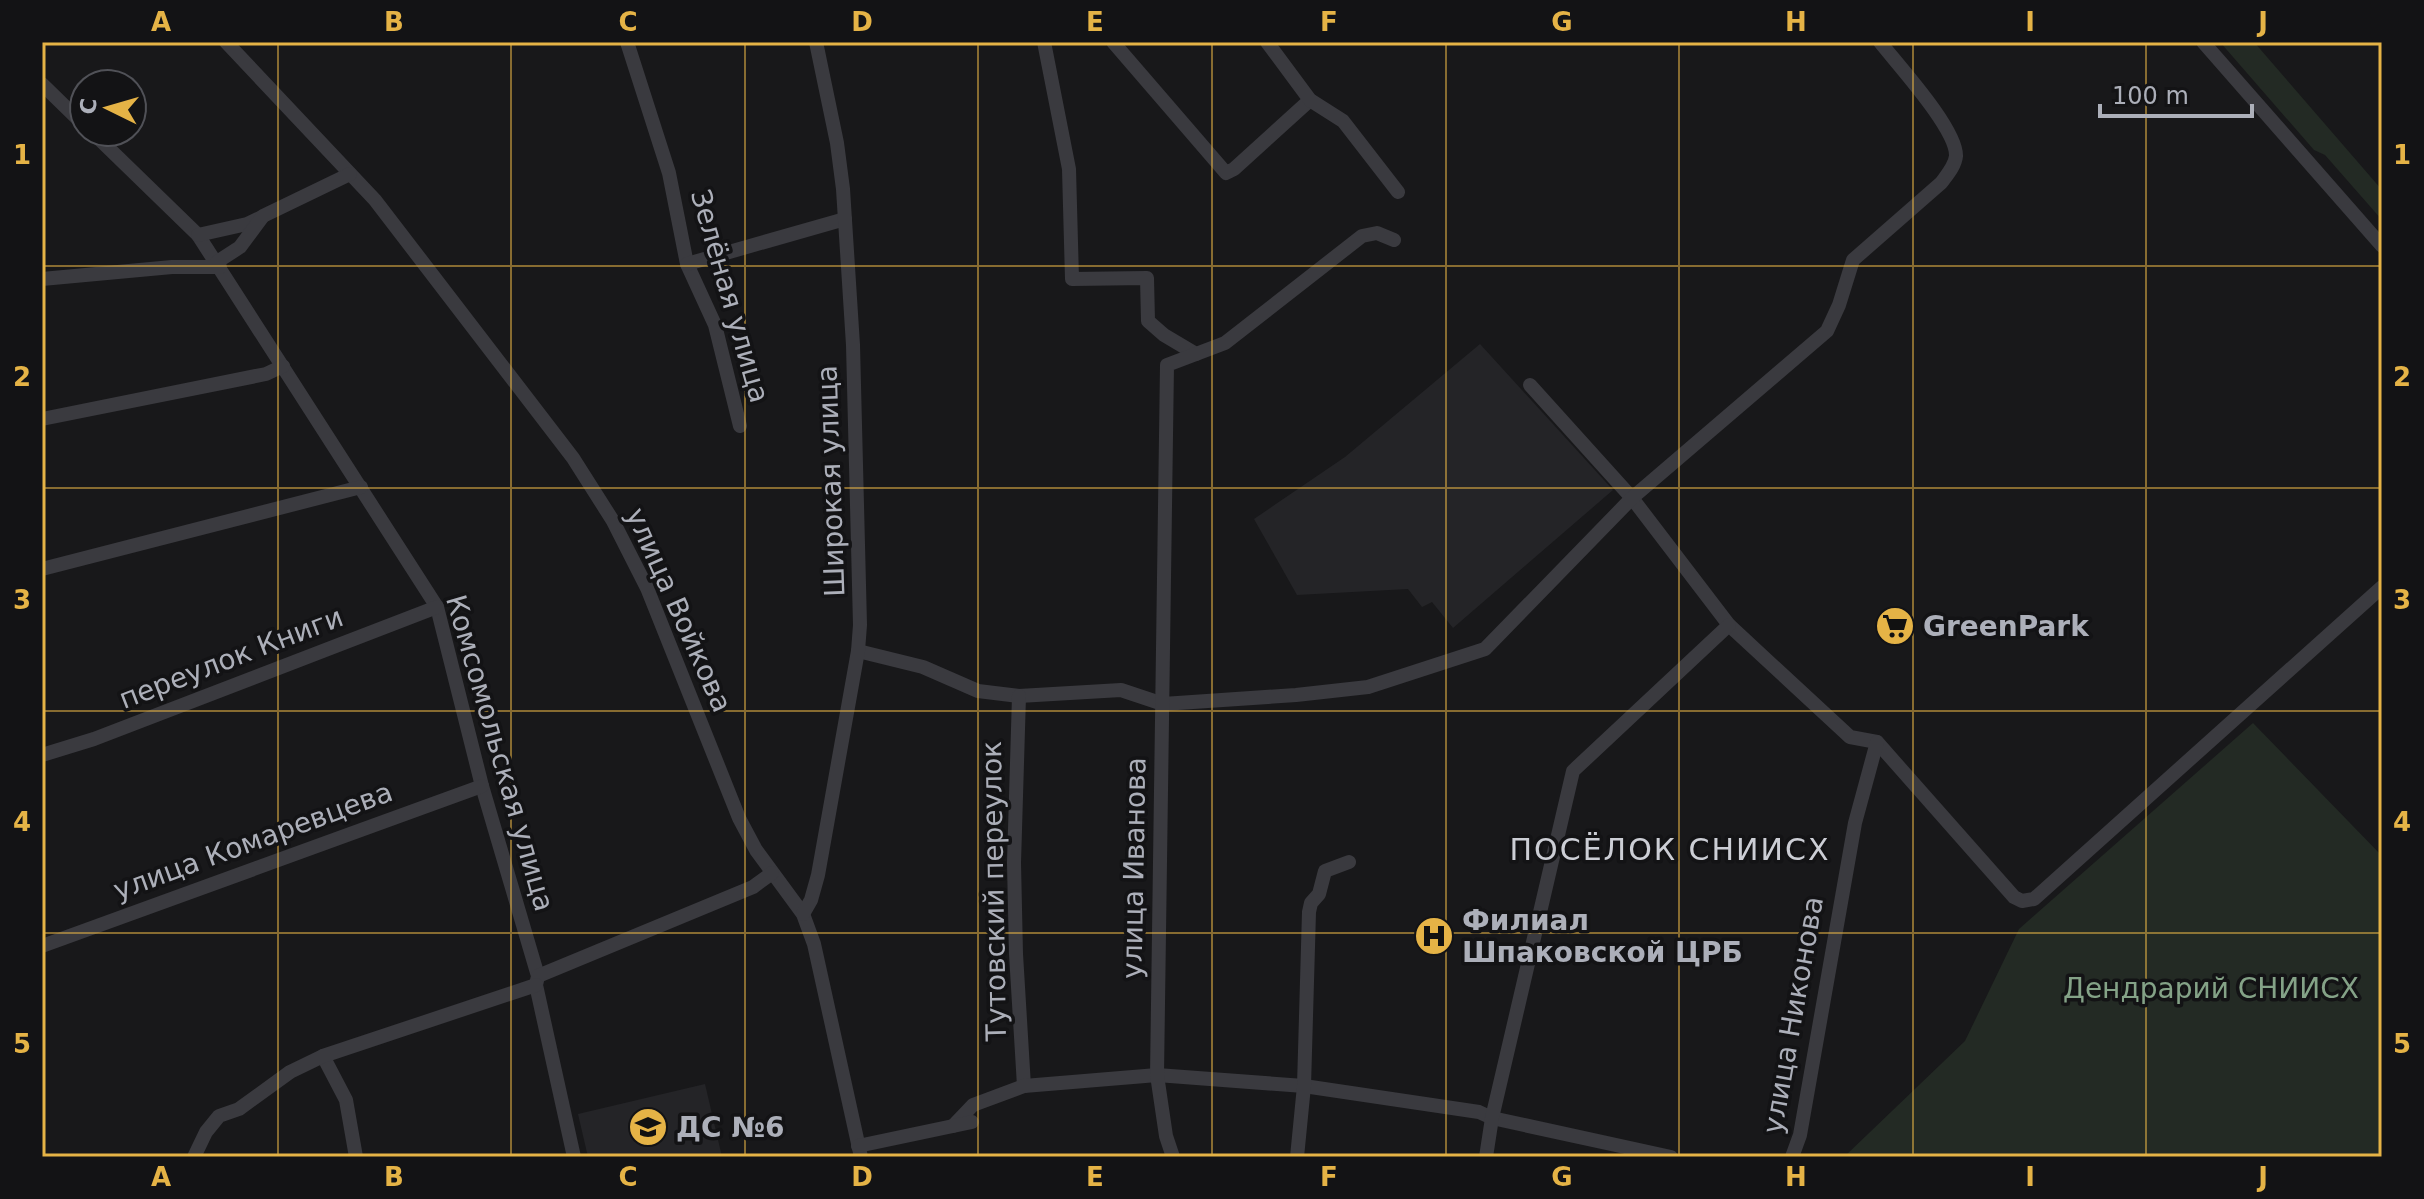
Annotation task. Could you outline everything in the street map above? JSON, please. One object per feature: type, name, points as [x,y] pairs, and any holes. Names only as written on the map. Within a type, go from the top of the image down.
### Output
[{"type":"street","name":"улица Войкова","points":[[226,42],[375,200],[573,458],[613,521],[652,601],[739,818],[756,850],[803,914],[814,944],[859,1151]]},
{"type":"street","name":"Зелёная улица","points":[[627,42],[669,173],[687,264],[715,325],[740,426]]},
{"type":"street","name":"Широкая улица","points":[[803,914],[811,900],[818,875],[858,651],[860,573],[853,345],[845,219],[837,143],[816,42]]},
{"type":"street","points":[[1044,42],[1069,169],[1072,279],[1147,278],[1148,321],[1164,335],[1196,354]]},
{"type":"street","points":[[1113,42],[1226,173],[1310,100]]},
{"type":"street","points":[[1267,42],[1310,100],[1343,121],[1398,192]]},
{"type":"street","points":[[858,651],[923,667],[978,691],[1019,696],[1121,690],[1163,704],[1368,687],[1485,649],[1632,498],[1827,331],[1853,260],[1941,183],[1952,167],[1956,157],[1951,133],[1880,42]]},
{"type":"street","points":[[2203,42],[2382,246]]},
{"type":"street","points":[[45,90],[68,111]]},
{"type":"street","name":"Комсомольская улица","points":[[108,148],[200,238],[219,264],[437,607],[482,786],[537,980],[574,1157]]},
{"type":"street","points":[[188,267],[201,253],[200,238],[247,224],[350,174]]},
{"type":"street","points":[[42,279],[219,264],[240,247],[263,216]]},
{"type":"street","points":[[687,264],[845,219]]},
{"type":"street","points":[[1167,365],[1225,343],[1362,236],[1377,233],[1394,240]]},
{"type":"street","name":"улица Иванова","points":[[1164,335],[1167,365],[1157,1075],[1166,1136],[1173,1157]]},
{"type":"street","points":[[42,419],[266,374],[283,366]]},
{"type":"street","points":[[1530,385],[1632,498],[1729,625],[1850,737],[1877,742],[2014,897],[2022,901],[2034,899],[2382,587]]},
{"type":"street","points":[[42,569],[361,487]]},
{"type":"street","name":"переулок Книги","points":[[42,755],[94,739],[437,607]]},
{"type":"street","points":[[1486,1157],[1492,1118],[1573,771],[1729,625]]},
{"type":"street","name":"Тутовский переулок","points":[[1019,696],[1014,863],[1024,1086]]},
{"type":"street","name":"улица Никонова","points":[[1792,1157],[1800,1135],[1855,823],[1877,742]]},
{"type":"street","name":"улица Комаревцева","points":[[42,946],[482,786]]},
{"type":"street","points":[[1297,1157],[1304,1086],[1309,912],[1311,903],[1319,894],[1325,871],[1349,862]]},
{"type":"street","points":[[194,1157],[206,1132],[219,1116],[239,1109],[290,1072],[323,1056],[537,980],[753,887],[772,873]]},
{"type":"street","points":[[323,1056],[346,1100],[356,1157]]},
{"type":"street","points":[[953,1126],[973,1105],[1024,1086],[1157,1075],[1304,1086],[1479,1112],[1492,1118],[1671,1157]]},
{"type":"street","points":[[859,1151],[972,1122]]},
{"type":"shaded area","points":[[1480,344],[1613,490],[1453,628],[1432,602],[1422,607],[1408,589],[1297,595],[1254,519],[1345,457]]},
{"type":"shaded area","name":"ДС №6","points":[[705,1084],[722,1157],[588,1157],[578,1114]]},
{"type":"green space","points":[[2220,42],[2254,42],[2382,190],[2382,220],[2325,155],[2314,150]]},
{"type":"green space","name":"Дендрарий СНИИСХ","points":[[2253,723],[2382,856],[2382,1150],[2375,1157],[1844,1157],[1965,1041],[2019,929]]},
{"type":"place","name":"GreenPark","points":[[1895,626]]},
{"type":"place","name":"Филиал Шпаковской ЦРБ","points":[[1434,936]]},
{"type":"place","name":"ДС №6","points":[[648,1127]]},
{"type":"district","name":"ПОСЁЛОК СНИИСХ","points":[[1670,849]]}]
